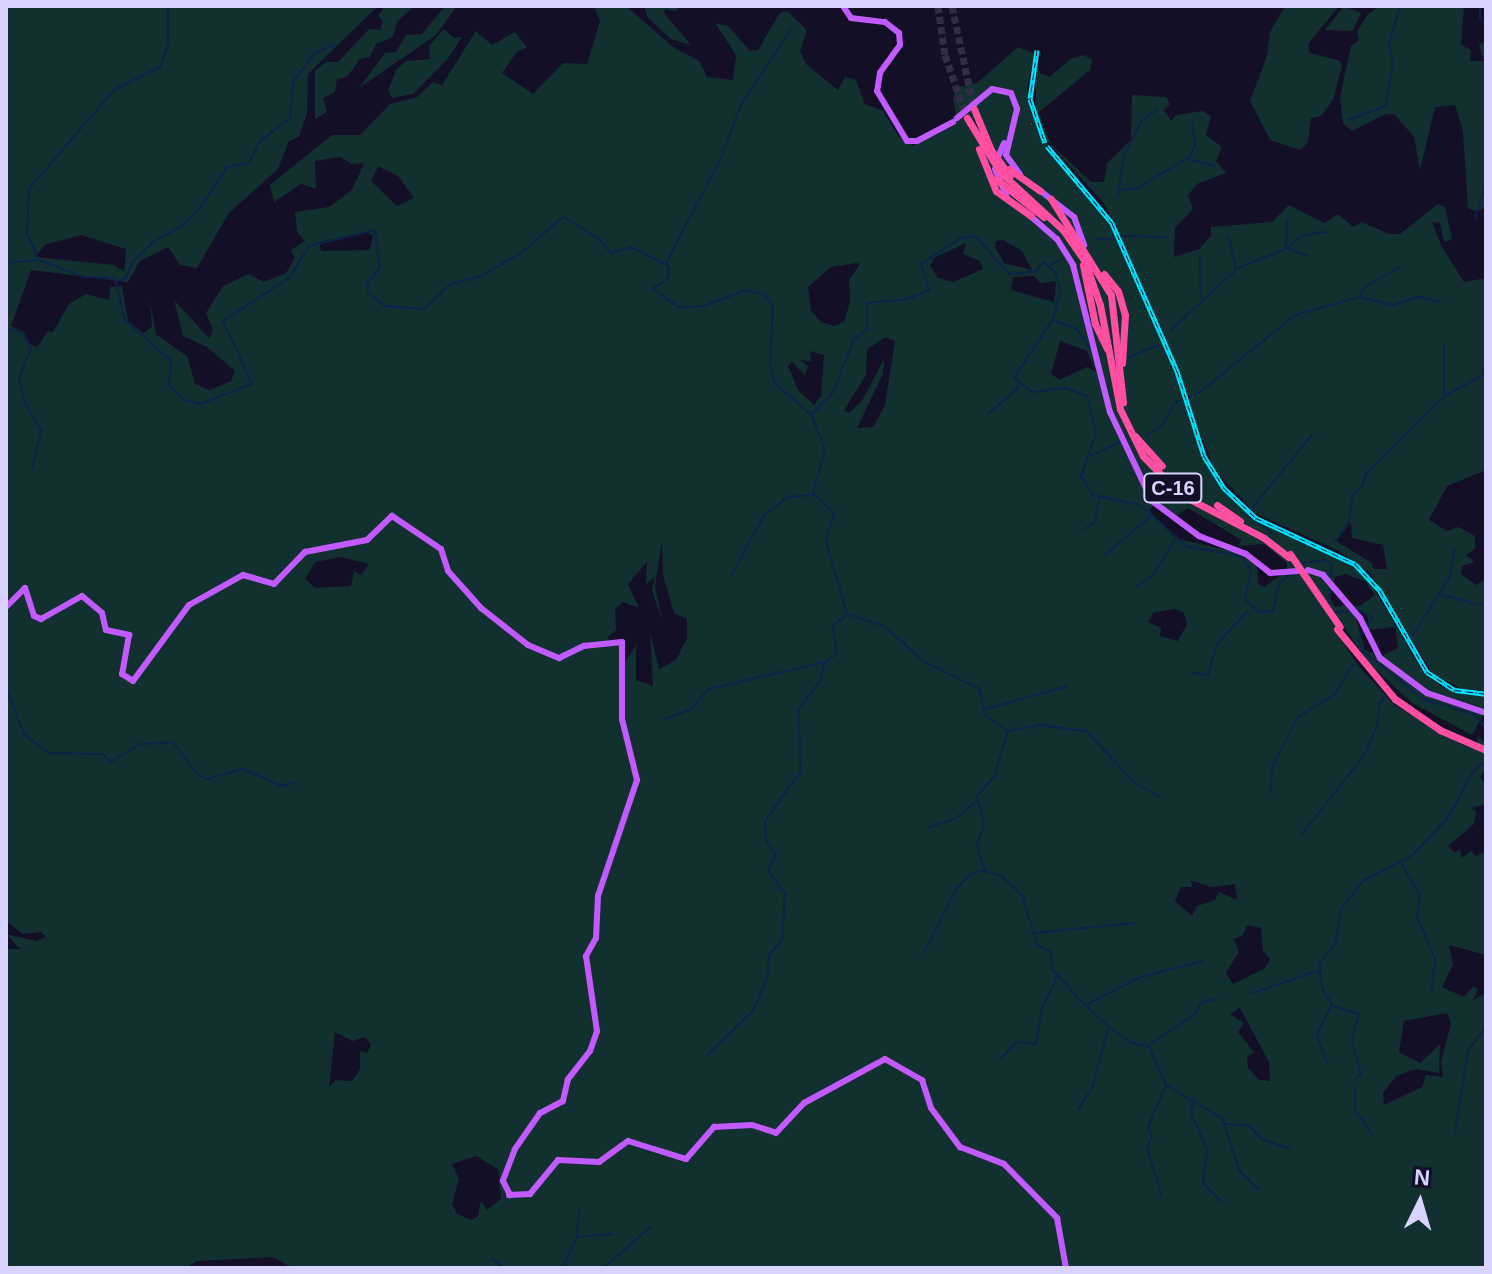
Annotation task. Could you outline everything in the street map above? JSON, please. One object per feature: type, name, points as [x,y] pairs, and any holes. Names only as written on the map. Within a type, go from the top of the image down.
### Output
[{"type":"highway","name":"C-16","points":[[974,109],[975,125]]},
{"type":"highway","name":"C-16","points":[[967,118],[975,125],[1000,172],[1079,246],[1118,291],[1125,315],[1121,385],[1135,436],[1171,481],[1240,521],[1289,556]]},
{"type":"highway","points":[[975,125],[1001,161],[1040,191]]},
{"type":"highway","points":[[975,125],[996,191],[1031,216]]},
{"type":"highway","points":[[996,179],[1079,246]]},
{"type":"highway","points":[[1051,199],[1079,246]]},
{"type":"highway","name":"C-16","points":[[1079,246],[1095,324],[1111,357],[1125,422],[1153,469],[1180,494],[1264,538],[1289,556],[1386,691],[1461,738],[1486,748]]},
{"type":"highway","points":[[1135,436],[1162,466]]},
{"type":"highway","points":[[1217,505],[1240,521]]},
{"type":"main road","points":[[843,6],[851,18],[885,22],[899,33],[900,45],[880,73],[877,91],[907,141],[917,141],[955,120],[988,91],[1002,88],[1017,104],[1006,155],[1051,199]]},
{"type":"main road","points":[[999,155],[1011,129]]},
{"type":"main road","points":[[995,169],[996,179],[1068,256],[1081,265],[1082,297]]},
{"type":"main road","points":[[1068,256],[1082,297],[1110,412],[1152,501],[1209,543],[1246,554],[1272,574],[1293,572]]},
{"type":"main road","points":[[6,607],[25,588],[34,616],[41,619],[82,596],[102,613],[106,630],[129,635],[122,674],[133,681],[192,603],[243,575],[272,585],[305,552],[367,540],[393,516],[413,535],[441,549],[448,571],[481,608],[528,645],[559,658],[584,646],[621,641],[622,719],[637,780],[598,896],[596,938],[586,956],[597,1031],[590,1051],[566,1083],[563,1101],[538,1115],[515,1149],[510,1170],[501,1181],[510,1195],[530,1194],[558,1160],[599,1162],[629,1141],[683,1159],[695,1155],[714,1127],[752,1125],[776,1133],[802,1104],[881,1059],[918,1076],[928,1087],[931,1108],[944,1121],[960,1147],[1004,1164],[1059,1219],[1066,1268]]},
{"type":"main road","points":[[1308,570],[1323,575],[1354,611],[1374,653],[1427,693],[1486,713]]},
{"type":"green space","points":[[6,6],[378,6],[308,74],[307,113],[299,137],[289,141],[278,169],[229,213],[197,268],[180,265],[168,247],[140,261],[128,282],[31,270],[11,326],[24,332],[30,344],[37,347],[48,331],[53,332],[69,304],[86,294],[109,300],[110,287],[122,286],[128,321],[143,333],[152,327],[150,301],[156,334],[187,356],[195,384],[210,390],[231,381],[235,371],[207,347],[183,336],[174,300],[209,338],[213,330],[206,313],[223,286],[249,274],[264,282],[286,273],[295,258],[291,250],[305,241],[297,232],[295,212],[329,207],[352,190],[364,163],[352,164],[340,157],[315,161],[316,189],[301,184],[274,202],[270,185],[332,135],[360,135],[390,104],[417,97],[433,82],[442,85],[476,31],[492,45],[515,32],[527,47],[517,52],[502,73],[533,94],[563,63],[587,64],[600,21],[594,6],[626,6],[673,47],[699,61],[707,77],[733,80],[736,55],[715,23],[728,26],[750,51],[758,50],[780,13],[787,11],[807,30],[800,51],[806,64],[838,90],[845,77],[856,80],[865,104],[883,111],[899,137],[913,146],[957,123],[953,98],[958,87],[977,83],[1018,47],[1035,54],[1027,86],[1038,132],[1109,222],[1174,367],[1215,478],[1258,522],[1335,554],[1368,578],[1421,669],[1439,685],[1460,694],[1486,695],[1486,710],[1472,735],[1412,703],[1369,663],[1344,627],[1335,629],[1359,667],[1395,705],[1463,745],[1476,749],[1478,735],[1486,745],[1486,768],[1480,777],[1486,785],[1486,804],[1471,808],[1476,811],[1474,824],[1448,846],[1455,853],[1460,849],[1461,858],[1471,851],[1476,856],[1486,852],[1486,955],[1449,945],[1453,965],[1442,987],[1464,997],[1473,986],[1478,989],[1473,1000],[1486,993],[1486,1268],[292,1268],[273,1257],[197,1261],[185,1268],[6,1268],[6,949],[20,949],[6,934],[36,941],[46,937],[41,932],[23,934],[6,921]],"holes":[[[378,166],[398,176],[414,198],[397,206],[371,181]],[[365,232],[373,235],[370,250],[321,251],[319,242]],[[81,235],[126,249],[124,272],[114,265],[35,257],[45,245]],[[1003,240],[1022,251],[1032,270],[1004,263],[995,247],[996,241]],[[966,243],[963,254],[980,261],[983,269],[953,282],[938,278],[930,266],[934,258]],[[860,264],[849,280],[850,302],[844,322],[834,326],[821,322],[811,311],[808,287],[831,267]],[[1034,276],[1040,283],[1056,281],[1054,302],[1011,290],[1013,277]],[[886,337],[895,341],[885,405],[873,427],[857,428],[883,374],[884,359],[862,401],[849,413],[844,410],[866,375],[867,349]],[[1060,341],[1087,351],[1096,372],[1087,367],[1060,380],[1051,374]],[[810,351],[824,355],[821,396],[814,405],[798,390],[788,366],[792,362],[805,375],[808,366],[799,359],[811,362]],[[1153,506],[1174,517],[1188,508],[1242,540],[1238,546],[1264,544],[1287,563],[1287,571],[1264,587],[1258,584],[1257,566],[1242,554],[1175,538],[1149,510]],[[662,540],[663,575],[674,613],[687,619],[687,638],[676,660],[659,669],[650,632],[653,686],[636,680],[636,645],[624,664],[622,647],[607,638],[616,630],[615,609],[623,602],[639,608],[628,584],[647,562],[646,584],[655,577],[652,590],[662,620],[655,586]],[[341,557],[369,564],[361,575],[354,571],[351,586],[315,588],[305,579],[315,562]],[[1345,574],[1365,581],[1375,595],[1360,606],[1352,606],[1368,617],[1367,630],[1395,627],[1398,648],[1381,656],[1365,650],[1355,616],[1344,605],[1335,607],[1330,598],[1335,577]],[[1176,609],[1184,613],[1187,624],[1178,641],[1160,636],[1161,628],[1148,622],[1154,612]],[[1191,880],[1211,887],[1235,884],[1237,900],[1219,892],[1215,900],[1197,906],[1192,916],[1175,901],[1181,887],[1192,887]],[[1247,925],[1261,928],[1263,951],[1270,959],[1265,968],[1233,984],[1226,973],[1239,952],[1234,939],[1243,935]],[[1240,1008],[1269,1062],[1270,1081],[1259,1080],[1248,1068],[1247,1057],[1254,1052],[1238,1032],[1244,1023],[1230,1014]],[[1447,1013],[1451,1024],[1441,1061],[1443,1077],[1426,1075],[1422,1087],[1384,1105],[1383,1093],[1396,1076],[1416,1069],[1439,1073],[1440,1044],[1420,1063],[1399,1052],[1404,1021]],[[335,1032],[353,1041],[365,1037],[371,1045],[367,1053],[360,1051],[360,1069],[352,1081],[336,1080],[329,1087]],[[476,1156],[498,1169],[501,1199],[487,1210],[481,1200],[478,1216],[472,1220],[457,1214],[452,1204],[459,1179],[452,1164]]]},
{"type":"green space","points":[[385,6],[414,6],[397,22],[393,37],[376,44],[370,57],[360,59],[347,77],[337,79],[335,92],[323,98],[327,112],[315,119],[315,71],[326,62],[338,62],[369,29],[380,30],[383,21],[378,16]]},
{"type":"green space","points":[[445,6],[457,6],[436,35],[359,88],[385,53],[396,52],[406,35],[422,34]]},
{"type":"green space","points":[[644,6],[681,6],[676,11],[665,9],[664,13],[691,45],[671,39],[648,18]]},
{"type":"green space","points":[[1285,6],[1339,6],[1308,44],[1310,53],[1340,61],[1342,66],[1333,100],[1321,116],[1311,118],[1308,142],[1300,150],[1270,140],[1250,101],[1267,56],[1270,32]]},
{"type":"green space","points":[[1344,6],[1361,13],[1353,31],[1325,30]]},
{"type":"green space","points":[[1380,6],[1464,6],[1461,45],[1471,50],[1470,61],[1484,61],[1479,45],[1484,42],[1486,207],[1477,212],[1468,208],[1463,131],[1455,105],[1435,107],[1420,170],[1414,137],[1395,115],[1385,114],[1352,131],[1343,123],[1340,97],[1351,46],[1359,40],[1357,32],[1368,14]]},
{"type":"green space","points":[[444,29],[454,38],[462,37],[447,60],[413,94],[392,98],[388,90],[396,70],[406,61],[430,59],[429,46]]},
{"type":"green space","points":[[1083,55],[1092,59],[1090,70],[1038,113],[1051,144],[1091,182],[1104,182],[1107,163],[1131,140],[1132,95],[1166,97],[1170,104],[1164,110],[1171,121],[1176,115],[1202,111],[1211,116],[1206,135],[1222,147],[1216,161],[1226,173],[1197,184],[1188,195],[1193,209],[1175,228],[1174,257],[1199,249],[1211,236],[1211,227],[1272,222],[1289,205],[1324,223],[1338,214],[1353,227],[1362,222],[1389,234],[1400,234],[1438,204],[1445,207],[1452,239],[1444,242],[1440,223],[1432,222],[1442,247],[1464,282],[1486,278],[1486,470],[1447,486],[1429,520],[1447,531],[1458,527],[1475,536],[1475,549],[1466,555],[1475,562],[1462,566],[1461,574],[1476,585],[1486,580],[1486,691],[1462,689],[1433,674],[1370,573],[1339,551],[1255,513],[1215,470],[1118,229],[1103,202],[1049,143],[1036,117],[1036,62],[1040,73],[1050,77],[1070,59]],"holes":[[[1351,523],[1352,538],[1383,545],[1387,569],[1373,569],[1372,563],[1336,541]]]},
{"type":"waterway","points":[[39,260],[27,233],[29,189],[114,90],[160,67],[168,45],[168,6]]},
{"type":"waterway","points":[[1347,120],[1386,106],[1393,63],[1389,43],[1400,6]]},
{"type":"waterway","points":[[1480,6],[1480,19]]},
{"type":"waterway","points":[[666,263],[720,160],[741,105],[790,30]]},
{"type":"waterway","points":[[116,281],[125,279],[133,262],[153,242],[184,225],[199,209],[227,167],[249,163],[260,141],[290,118],[293,82],[315,53],[334,45]]},
{"type":"waterway","points":[[1118,197],[1124,155],[1142,121],[1156,110]]},
{"type":"waterway","points":[[1120,190],[1138,188],[1190,156],[1195,145],[1192,122]]},
{"type":"waterway","points":[[1486,153],[1486,170]]},
{"type":"waterway","points":[[1188,159],[1215,166]]},
{"type":"waterway","points":[[1475,218],[1486,182]]},
{"type":"waterway","points":[[6,263],[39,260],[84,277],[115,278],[125,320],[171,361],[169,386],[184,400],[200,404],[252,384],[223,321],[289,278],[309,246],[375,230],[380,268],[367,283],[368,293],[385,306],[424,309],[451,284],[481,276],[521,253],[563,217],[598,238],[611,253],[631,247],[669,266],[668,278],[653,289],[679,307],[704,306],[746,290],[765,295],[773,307],[770,364],[774,382],[811,415],[834,391],[854,339],[867,330],[867,303],[907,299],[929,290],[921,264],[959,239],[975,236],[1009,274],[1034,272],[1044,262],[1056,273],[1060,291],[1053,319],[1014,378],[1032,392],[1066,388],[1087,396],[1096,433],[1081,476],[1093,495],[1140,505],[1188,547],[1242,556],[1251,571],[1245,599],[1259,612],[1273,611],[1279,584],[1289,574]]},
{"type":"waterway","points":[[1286,247],[1287,220]]},
{"type":"waterway","points":[[1171,330],[1238,268],[1283,250],[1304,235],[1328,232]]},
{"type":"waterway","points":[[1122,236],[1167,237]]},
{"type":"waterway","points":[[1229,237],[1236,269]]},
{"type":"waterway","points":[[1096,239],[1116,239]]},
{"type":"waterway","points":[[1287,248],[1309,256]]},
{"type":"waterway","points":[[1200,258],[1201,297]]},
{"type":"waterway","points":[[1050,265],[1063,259]]},
{"type":"waterway","points":[[1360,295],[1364,288],[1399,267]]},
{"type":"waterway","points":[[1146,435],[1161,427],[1176,402],[1200,392],[1295,315],[1360,297],[1393,305],[1420,297],[1440,302]]},
{"type":"waterway","points":[[1055,321],[1077,329],[1089,347]]},
{"type":"waterway","points":[[6,328],[21,332],[31,347],[19,379],[24,401],[41,430],[32,469]]},
{"type":"waterway","points":[[1129,357],[1159,345]]},
{"type":"waterway","points":[[1444,345],[1444,396]]},
{"type":"waterway","points":[[1334,542],[1349,523],[1352,495],[1362,486],[1366,474],[1446,395],[1483,375],[1486,359]]},
{"type":"waterway","points":[[988,414],[1017,390],[1018,382]]},
{"type":"waterway","points":[[812,416],[825,450],[813,492],[834,513],[826,541],[847,614],[884,626],[925,662],[980,689],[985,715],[1008,731],[994,777],[977,796],[984,824],[977,845],[985,871],[1002,876],[1022,895],[1037,945],[1051,952],[1053,970],[1077,997],[1130,1042],[1149,1047],[1166,1085],[1222,1118],[1239,1170],[1259,1190]]},
{"type":"waterway","points":[[1251,509],[1312,435]]},
{"type":"waterway","points":[[1090,456],[1120,442]]},
{"type":"waterway","points":[[732,574],[764,515],[788,497],[813,495]]},
{"type":"waterway","points":[[1085,529],[1095,522],[1099,499]]},
{"type":"waterway","points":[[1247,514],[1271,533]]},
{"type":"waterway","points":[[1105,555],[1150,517]]},
{"type":"waterway","points":[[1136,587],[1153,575],[1175,540]]},
{"type":"waterway","points":[[1413,635],[1450,576],[1455,549]]},
{"type":"waterway","points":[[1299,564],[1325,560],[1332,564],[1331,576]]},
{"type":"waterway","points":[[1328,604],[1330,588]]},
{"type":"waterway","points":[[1438,594],[1486,606]]},
{"type":"waterway","points":[[1357,609],[1373,618],[1358,639],[1363,651],[1421,698],[1475,715],[1486,728]]},
{"type":"waterway","points":[[1193,673],[1208,675],[1217,644],[1247,612]]},
{"type":"waterway","points":[[1333,612],[1351,612]]},
{"type":"waterway","points":[[707,1055],[752,1012],[767,979],[769,955],[782,940],[785,894],[768,870],[776,855],[766,840],[765,821],[800,772],[799,709],[820,681],[824,664],[837,653],[832,626],[846,616]]},
{"type":"waterway","points":[[665,719],[690,710],[709,689],[825,662]]},
{"type":"waterway","points":[[1270,793],[1273,765],[1298,717],[1334,695],[1353,665]]},
{"type":"waterway","points":[[986,709],[1068,686]]},
{"type":"waterway","points":[[6,687],[24,734],[48,753],[102,754],[111,762],[140,744],[173,742],[196,773],[207,779],[243,769],[282,786],[294,782]]},
{"type":"waterway","points":[[1302,834],[1363,757],[1377,727],[1379,703],[1386,696]]},
{"type":"waterway","points":[[1008,731],[1040,725],[1086,731],[1135,783],[1160,797]]},
{"type":"waterway","points":[[1332,1005],[1322,988],[1319,964],[1336,942],[1341,909],[1363,881],[1414,854],[1449,816],[1473,772],[1486,760]]},
{"type":"waterway","points":[[929,827],[956,818],[976,802]]},
{"type":"waterway","points":[[1402,864],[1420,895],[1417,916],[1435,959],[1432,989]]},
{"type":"waterway","points":[[924,953],[956,889],[970,874],[985,870]]},
{"type":"waterway","points":[[1034,933],[1133,923]]},
{"type":"waterway","points":[[1088,1004],[1138,978],[1202,961]]},
{"type":"waterway","points":[[1252,993],[1320,970]]},
{"type":"waterway","points":[[1000,1060],[1016,1042],[1036,1044],[1041,1012],[1057,976]]},
{"type":"waterway","points":[[1147,1046],[1193,1016],[1202,1002],[1217,999]]},
{"type":"waterway","points":[[1328,1064],[1317,1035],[1331,1006]]},
{"type":"waterway","points":[[1333,1006],[1359,1014],[1352,1041],[1361,1075],[1356,1078]]},
{"type":"waterway","points":[[1455,1134],[1468,1051],[1486,1026]]},
{"type":"waterway","points":[[1078,1110],[1092,1088],[1108,1029]]},
{"type":"waterway","points":[[1162,1197],[1147,1148],[1152,1137],[1148,1126],[1166,1086]]},
{"type":"waterway","points":[[1355,1086],[1355,1110],[1372,1134]]},
{"type":"waterway","points":[[1193,1101],[1192,1116],[1207,1150],[1203,1183],[1222,1202]]},
{"type":"waterway","points":[[1226,1124],[1248,1125],[1262,1139],[1289,1149]]},
{"type":"waterway","points":[[562,1268],[577,1237],[579,1208]]},
{"type":"waterway","points":[[604,1268],[650,1227]]},
{"type":"waterway","points":[[577,1237],[612,1234]]},
{"type":"waterway","points":[[491,1258],[504,1268]]},
{"type":"tunnel","points":[[938,6],[945,55],[966,116]]},
{"type":"tunnel","points":[[952,6],[974,109]]},
{"type":"railway","points":[[1037,50],[1030,99],[1045,143]]},
{"type":"railway","points":[[1047,146],[1112,223],[1177,371],[1204,456],[1224,488],[1256,518],[1355,564],[1380,591],[1427,672],[1455,690],[1486,694]]}]
